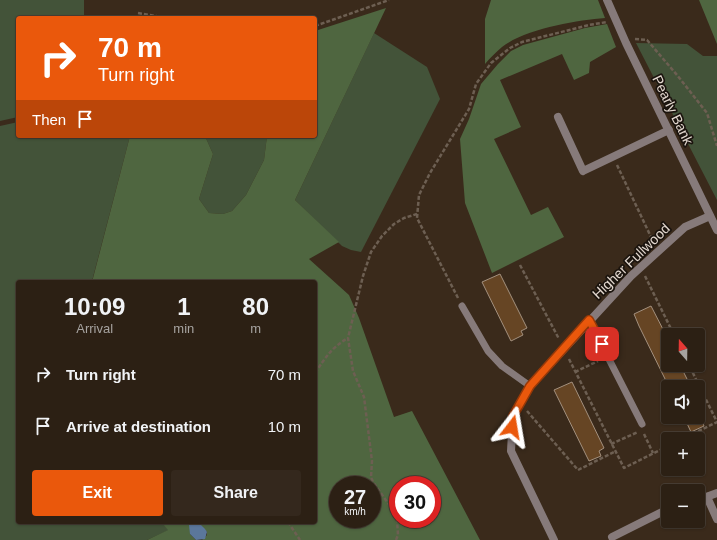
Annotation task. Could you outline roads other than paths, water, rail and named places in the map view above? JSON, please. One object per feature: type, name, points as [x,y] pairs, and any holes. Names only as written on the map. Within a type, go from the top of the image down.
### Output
[{"type":"street","name":"Pearly Bank","points":[[608,0],[626,43],[717,230]]},
{"type":"street","points":[[558,117],[583,170],[669,130]]},
{"type":"street","name":"Higher Fullwood","points":[[554,540],[511,451],[513,416],[530,386],[631,276],[685,227],[710,216]]},
{"type":"street","points":[[717,493],[707,498],[717,519]]},
{"type":"street","points":[[612,537],[661,512]]},
{"type":"lane","points":[[462,306],[488,351],[502,366],[530,386]]},
{"type":"lane","points":[[589,320],[642,424]]},
{"type":"water","points":[[199,524],[203,527],[207,532],[205,539],[196,540],[190,534],[189,525]]}]
